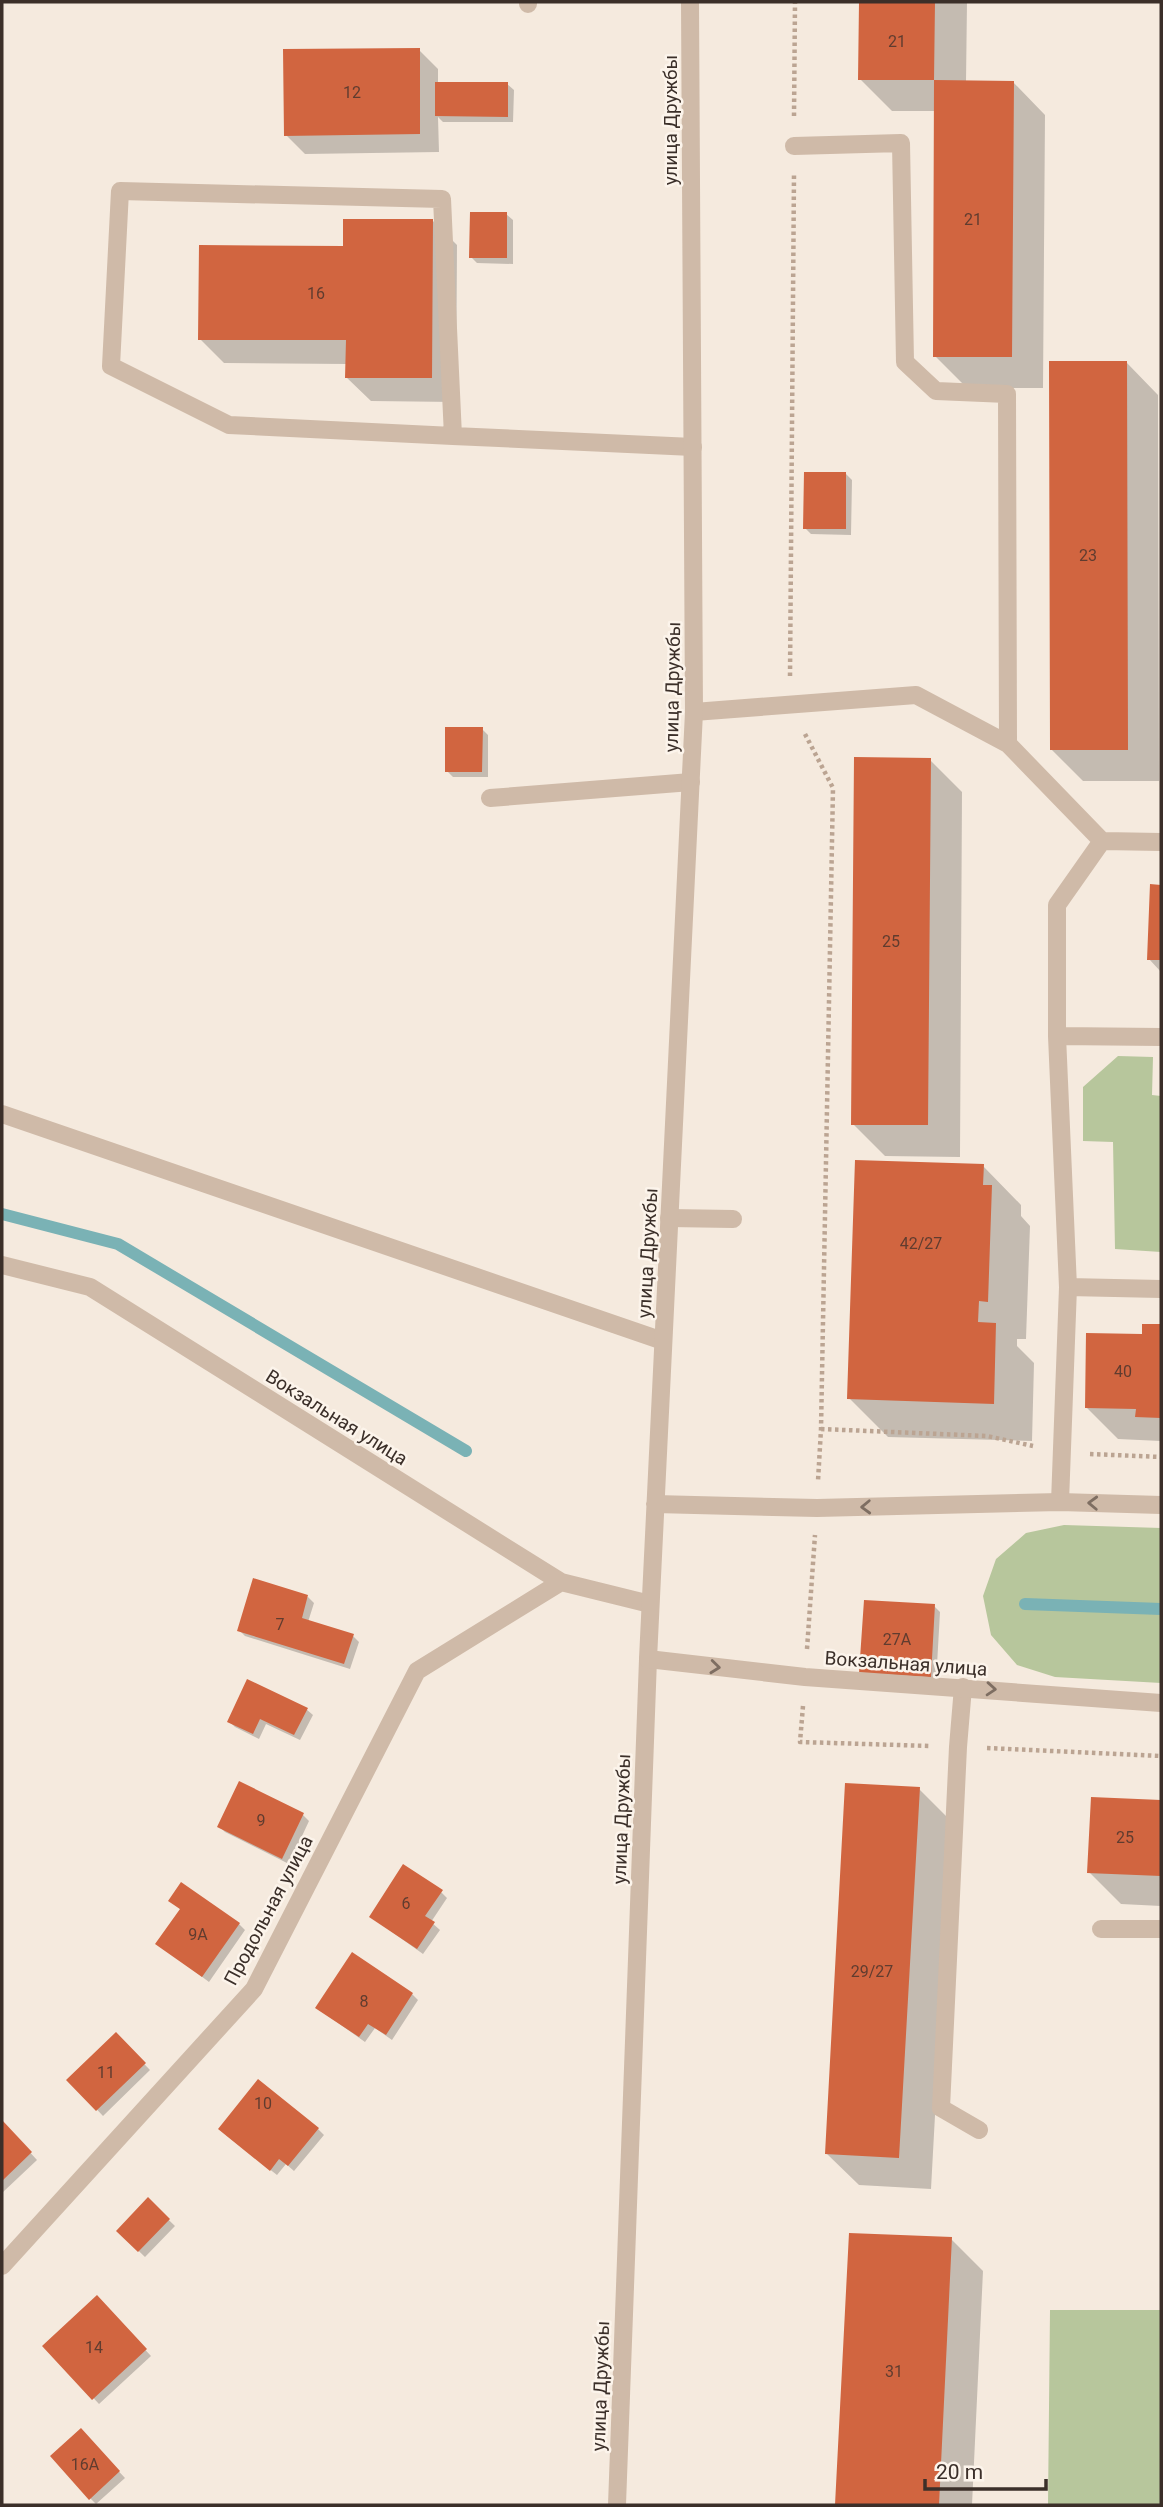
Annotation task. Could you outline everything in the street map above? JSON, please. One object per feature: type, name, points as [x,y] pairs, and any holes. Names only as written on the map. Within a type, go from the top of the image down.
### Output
[{"type":"street","name":"улица Дружбы","points":[[617,2505],[650,1604],[694,712],[690,2]]},
{"type":"street","points":[[794,146],[901,143],[905,362],[936,391],[1007,394],[1008,744]]},
{"type":"street","points":[[453,436],[442,199],[120,191],[111,366],[229,425],[453,436],[693,447]]},
{"type":"street","points":[[694,712],[916,695],[1008,744],[1102,841],[1161,842]]},
{"type":"street","points":[[490,798],[691,782]]},
{"type":"street","points":[[1060,1502],[1068,1287],[1058,1036],[1057,905],[1102,841]]},
{"type":"street","points":[[1058,1036],[1161,1037]]},
{"type":"street","points":[[2,1114],[663,1341]]},
{"type":"street","points":[[669,1218],[733,1219]]},
{"type":"street","name":"Вокзальная улица","points":[[2,1265],[90,1287],[561,1582],[650,1604]]},
{"type":"street","points":[[1068,1287],[1161,1289]]},
{"type":"street","points":[[655,1504],[817,1508],[1060,1502],[1161,1505]]},
{"type":"street","name":"Продольная улица","points":[[2,2266],[254,1989],[417,1671],[561,1582]]},
{"type":"street","name":"Вокзальная улица","points":[[648,1659],[805,1677],[1161,1703]]},
{"type":"street","points":[[963,1687],[941,2108],[979,2130]]},
{"type":"street","points":[[1101,1929],[1161,1929]]},
{"type":"path","points":[[800,1742],[821,1429],[987,1436],[1062,1452],[1161,1457]]},
{"type":"green space","points":[[1118,1056],[1153,1057],[1152,1095],[1161,1096],[1161,1252],[1115,1249],[1113,1142],[1083,1141],[1083,1087]]},
{"type":"green space","points":[[1064,1525],[1161,1528],[1161,1683],[1055,1677],[1017,1665],[991,1635],[983,1596],[996,1559],[1026,1533]]},
{"type":"green space","points":[[1050,2310],[1161,2310],[1161,2505],[1048,2505]]},
{"type":"building","points":[[859,2],[935,2],[934,80],[858,80]]},
{"type":"building","points":[[420,48],[420,134],[284,136],[283,49]]},
{"type":"building","points":[[934,80],[1014,81],[1012,357],[933,357]]},
{"type":"building","points":[[435,82],[508,82],[508,117],[435,116]]},
{"type":"building","points":[[470,212],[507,212],[507,258],[469,258]]},
{"type":"building","points":[[343,219],[433,219],[432,378],[345,378],[346,340],[198,340],[199,245],[343,246]]},
{"type":"building","points":[[1049,361],[1127,361],[1128,750],[1050,750]]},
{"type":"building","points":[[804,472],[846,472],[846,529],[803,529]]},
{"type":"building","points":[[445,727],[483,727],[482,772],[445,772]]},
{"type":"building","points":[[854,757],[931,758],[928,1125],[851,1125]]},
{"type":"building","points":[[1150,884],[1161,885],[1161,960],[1147,960]]},
{"type":"building","points":[[855,1160],[984,1164],[983,1185],[992,1185],[988,1302],[979,1301],[978,1322],[996,1323],[994,1404],[847,1399]]},
{"type":"building","points":[[1142,1324],[1161,1324],[1161,1418],[1135,1417],[1136,1409],[1085,1408],[1086,1333],[1142,1334]]},
{"type":"building","points":[[253,1578],[308,1595],[302,1618],[354,1634],[344,1664],[237,1631]]},
{"type":"building","points":[[864,1600],[935,1604],[931,1677],[859,1673]]},
{"type":"building","points":[[247,1679],[308,1708],[294,1735],[260,1719],[253,1734],[227,1722]]},
{"type":"building","points":[[239,1781],[304,1813],[282,1859],[217,1827]]},
{"type":"building","points":[[845,1783],[920,1787],[899,2158],[825,2154]]},
{"type":"building","points":[[1091,1797],[1161,1800],[1161,1876],[1087,1873]]},
{"type":"building","points":[[403,1864],[443,1890],[425,1916],[435,1922],[417,1949],[369,1917]]},
{"type":"building","points":[[181,1882],[240,1923],[202,1977],[155,1944],[180,1909],[168,1901]]},
{"type":"building","points":[[352,1952],[413,1993],[386,2035],[368,2024],[359,2037],[315,2008]]},
{"type":"building","points":[[116,2032],[146,2063],[96,2111],[66,2080]]},
{"type":"building","points":[[258,2079],[319,2128],[288,2166],[279,2159],[270,2171],[218,2129]]},
{"type":"building","points":[[2,2120],[32,2152],[2,2181]]},
{"type":"building","points":[[148,2197],[170,2219],[138,2252],[116,2231]]},
{"type":"building","points":[[849,2233],[952,2237],[939,2505],[835,2505]]},
{"type":"building","points":[[97,2295],[147,2349],[92,2400],[42,2346]]},
{"type":"building","points":[[81,2428],[120,2471],[89,2500],[50,2456]]},
{"type":"waterway","points":[[2,1214],[118,1244],[466,1451]]},
{"type":"waterway","points":[[1025,1604],[1161,1609]]}]
